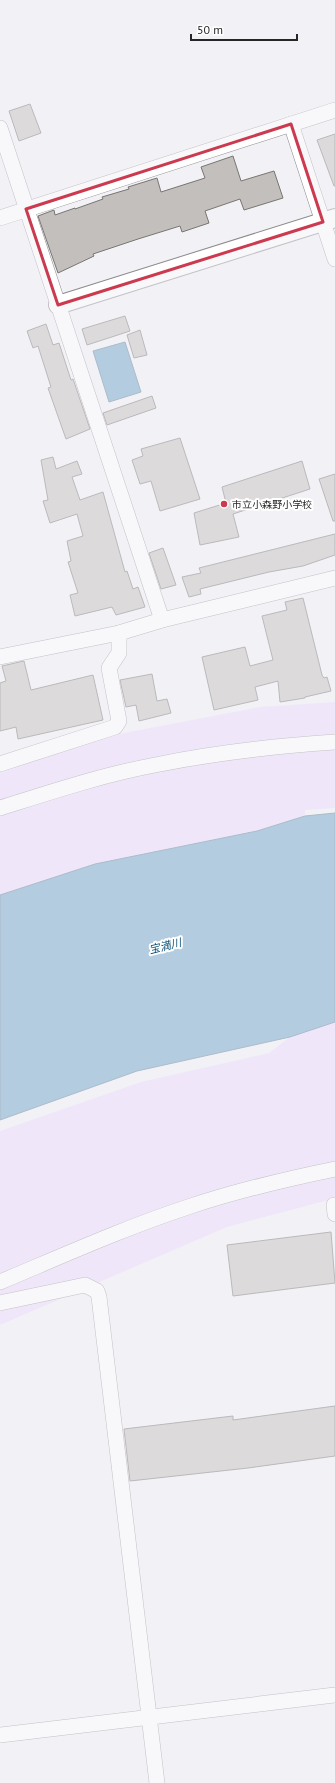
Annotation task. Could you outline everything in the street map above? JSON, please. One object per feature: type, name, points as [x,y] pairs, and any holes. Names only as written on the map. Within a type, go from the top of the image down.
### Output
[{"type":"street","points":[[0,218],[335,110]]},
{"type":"street","points":[[291,124],[329,220],[335,259]]},
{"type":"street","points":[[0,128],[162,620]]},
{"type":"street","points":[[58,305],[329,220]]},
{"type":"street","points":[[0,657],[119,633],[162,620],[335,578]]},
{"type":"street","points":[[0,764],[115,727],[118,721],[109,668],[119,653],[119,633]]},
{"type":"street","points":[[0,808],[88,781],[154,765],[256,748],[335,742]]},
{"type":"street","points":[[0,1282],[133,1227],[189,1207],[275,1182],[335,1169]]},
{"type":"street","points":[[0,1304],[85,1284],[97,1291],[99,1297],[157,1783]]},
{"type":"street","points":[[0,1735],[335,1695]]},
{"type":"highlighted area","points":[[291,124],[323,222],[58,305],[26,209]]},
{"type":"shaded area","points":[[335,702],[335,808],[305,810],[305,816],[257,831],[95,864],[0,895],[0,769],[119,734],[260,707]]},
{"type":"shaded area","points":[[335,1022],[335,1201],[325,1201],[227,1227],[0,1325],[0,1131],[141,1082],[269,1053],[290,1037]]},
{"type":"water","points":[[125,342],[141,392],[109,402],[93,351]]},
{"type":"water","name":"宝満川","points":[[335,813],[335,1022],[290,1037],[137,1071],[0,1120],[0,895],[95,864],[257,831],[305,816]]},
{"type":"building","points":[[30,104],[41,133],[19,141],[9,111]]},
{"type":"building","points":[[335,134],[335,186],[334,186],[317,140]]},
{"type":"building","points":[[233,156],[241,181],[274,171],[283,198],[244,210],[240,199],[205,211],[209,223],[182,232],[180,226],[138,239],[93,254],[94,256],[58,273],[38,216],[54,210],[55,215],[75,209],[103,199],[102,197],[129,189],[128,187],[157,178],[161,192],[205,178],[201,167]]},
{"type":"building","points":[[125,316],[130,331],[87,345],[82,329]]},
{"type":"building","points":[[46,324],[53,345],[59,343],[71,380],[73,379],[90,429],[66,439],[48,388],[51,387],[38,346],[33,348],[27,331]]},
{"type":"building","points":[[140,330],[147,355],[134,358],[127,335]]},
{"type":"building","points":[[152,396],[156,408],[107,425],[103,413]]},
{"type":"building","points":[[180,438],[200,499],[160,511],[151,481],[140,484],[132,460],[143,456],[141,449]]},
{"type":"building","points":[[53,457],[56,469],[77,461],[82,474],[72,477],[80,500],[103,492],[125,572],[127,571],[133,589],[138,587],[145,607],[116,615],[112,607],[75,616],[70,595],[78,593],[68,562],[71,561],[67,541],[83,536],[77,514],[50,523],[43,501],[48,500],[41,460]]},
{"type":"building","points":[[302,461],[310,489],[233,514],[239,537],[200,545],[194,513],[226,503],[222,487]]},
{"type":"building","points":[[335,474],[335,521],[333,521],[319,479]]},
{"type":"building","points":[[335,534],[335,555],[303,566],[269,572],[200,589],[201,594],[189,597],[182,577],[201,573],[199,568]]},
{"type":"building","points":[[163,548],[176,585],[161,589],[149,553]]},
{"type":"building","points":[[303,598],[322,675],[324,678],[327,677],[331,691],[305,698],[280,702],[278,681],[255,687],[258,700],[214,710],[202,657],[245,647],[250,666],[273,660],[262,616],[287,610],[285,602]]},
{"type":"building","points":[[24,661],[31,690],[93,675],[103,720],[18,739],[16,727],[0,731],[0,683],[6,681],[2,666]]},
{"type":"building","points":[[152,674],[157,701],[167,699],[171,713],[139,721],[136,705],[126,707],[120,680]]},
{"type":"building","points":[[331,1232],[335,1283],[233,1296],[227,1245]]},
{"type":"building","points":[[335,1406],[335,1456],[248,1468],[130,1481],[124,1429],[233,1416],[233,1420]]},
{"type":"place","name":"市立小森野小学校","points":[[224,504]]}]
